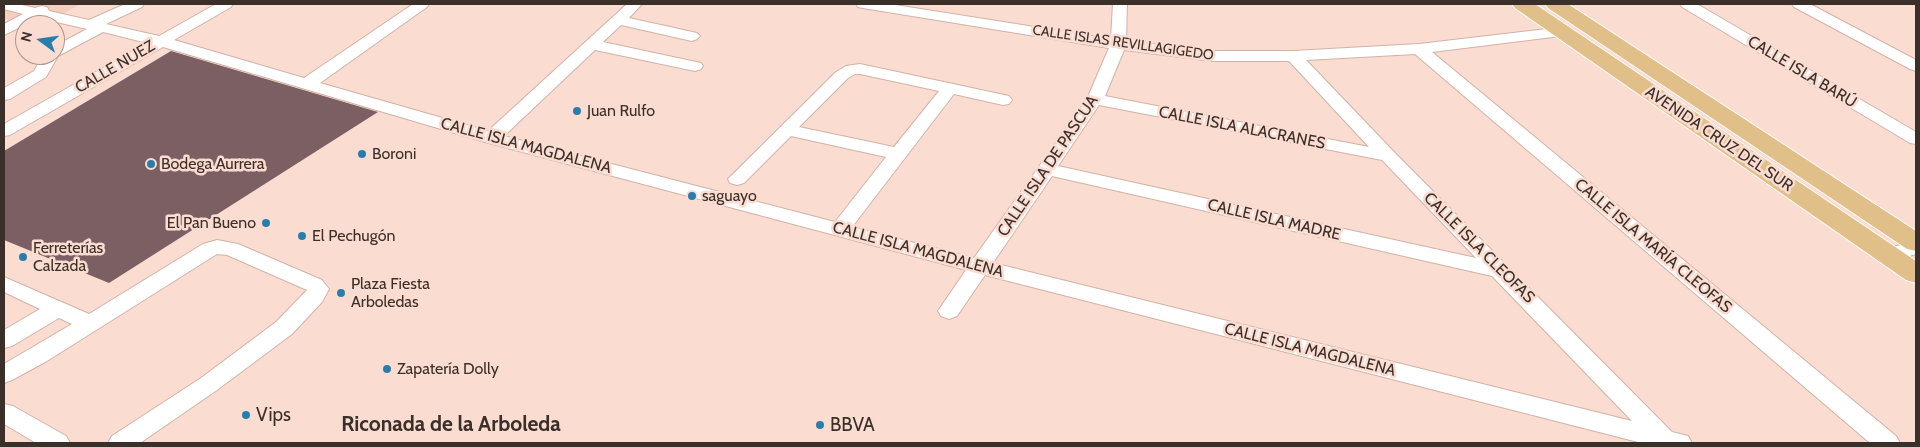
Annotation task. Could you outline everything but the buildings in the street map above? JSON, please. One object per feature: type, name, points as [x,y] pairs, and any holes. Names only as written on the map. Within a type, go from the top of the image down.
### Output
[{"type":"main road","name":"AVENIDA CRUZ DEL SUR","points":[[1522,4],[1916,274]]},
{"type":"main road","name":"AVENIDA CRUZ DEL SUR","points":[[1554,4],[1916,243]]},
{"type":"street","points":[[4,30],[54,4]]},
{"type":"street","points":[[65,46],[137,4]]},
{"type":"street","name":"CALLE NUEZ","points":[[4,131],[226,4]]},
{"type":"street","points":[[308,83],[422,4]]},
{"type":"street","points":[[491,138],[635,4]]},
{"type":"street","name":"CALLE ISLAS REVILLAGIGEDO","points":[[863,4],[1118,45],[1212,56],[1293,56],[1419,49],[1564,32]]},
{"type":"street","name":"CALLE ISLA DE PASCUA","points":[[948,311],[981,267],[1095,99],[1118,45],[1120,4]]},
{"type":"street","name":"CALLE ISLA BARÚ","points":[[1687,4],[1916,139]]},
{"type":"street","points":[[1799,4],[1916,66]]},
{"type":"street","name":"CALLE ISLA MAGDALENA","points":[[4,5],[160,41],[491,138],[839,230],[1672,441]]},
{"type":"street","points":[[617,20],[692,36]]},
{"type":"street","points":[[591,44],[695,66]]},
{"type":"street","name":"CALLE ISLA MARÍA CLEOFAS","points":[[1419,49],[1887,443]]},
{"type":"street","name":"CALLE ISLA CLEOFAS","points":[[1293,56],[1388,156],[1672,441]]},
{"type":"street","points":[[4,95],[40,74],[45,65]]},
{"type":"street","points":[[737,179],[842,75],[852,69],[860,69],[1003,100]]},
{"type":"street","points":[[839,230],[949,89]]},
{"type":"street","name":"CALLE ISLA ALACRANES","points":[[1095,99],[1388,156]]},
{"type":"street","points":[[788,130],[899,154]]},
{"type":"street","name":"CALLE ISLA MADRE","points":[[1046,169],[1502,271]]},
{"type":"street","points":[[4,374],[39,355],[203,252],[217,247],[231,249],[314,285],[318,289],[314,297],[284,328],[209,384],[121,443]]},
{"type":"street","points":[[1888,255],[1916,248]]},
{"type":"street","points":[[4,284],[89,323]]},
{"type":"street","points":[[4,340],[57,309]]},
{"type":"street","points":[[4,413],[57,443]]},
{"type":"shaded area","points":[[4,4],[81,4],[61,15],[15,15],[15,21],[4,19]]},
{"type":"place","name":"Juan Rulfo","points":[[577,111]]},
{"type":"place","name":"Boroni","points":[[362,154]]},
{"type":"place","name":"Bodega Aurrera","points":[[151,164]]},
{"type":"place","name":"saguayo","points":[[692,196]]},
{"type":"place","name":"El Pan Bueno","points":[[266,223]]},
{"type":"place","name":"El Pechugón","points":[[302,236]]},
{"type":"place","name":"Ferreterías Calzada","points":[[23,257]]},
{"type":"place","name":"Plaza Fiesta Arboledas","points":[[341,293]]},
{"type":"place","name":"Zapatería Dolly","points":[[387,369]]},
{"type":"place","name":"Vips","points":[[246,415]]},
{"type":"place","name":"BBVA","points":[[820,425]]},
{"type":"district","name":"Riconada de la Arboleda","points":[[451,425]]}]
